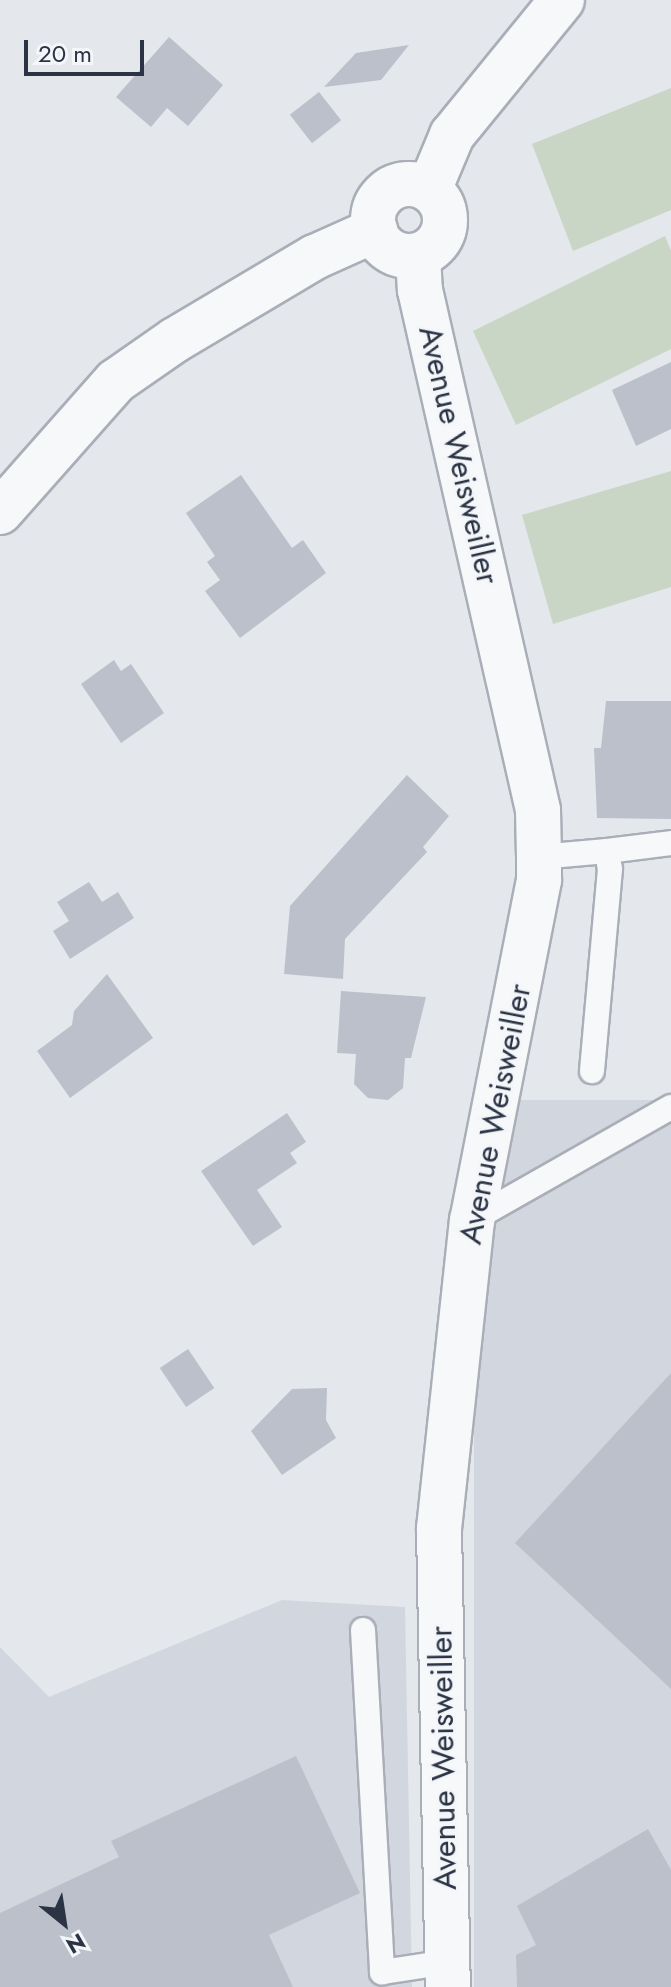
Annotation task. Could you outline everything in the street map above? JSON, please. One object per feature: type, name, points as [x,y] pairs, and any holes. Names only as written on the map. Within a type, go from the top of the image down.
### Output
[{"type":"street","points":[[429,190],[452,135],[562,0]]},
{"type":"street","points":[[408,184],[429,190],[443,208],[445,220],[437,242],[418,255],[396,253],[379,241],[374,209],[387,191],[408,184]]},
{"type":"street","points":[[0,512],[116,381],[175,340],[302,265],[375,230]]},
{"type":"street","name":"Avenue Weisweiller","points":[[418,255],[420,290],[538,810],[539,857],[539,880],[472,1220],[439,1528],[448,1974]]},
{"type":"lane","points":[[539,857],[671,843]]},
{"type":"lane","points":[[592,1071],[610,869],[607,851]]},
{"type":"lane","points":[[472,1220],[671,1107]]},
{"type":"lane","points":[[363,1630],[377,1982],[448,1974]]},
{"type":"shaded area","points":[[474,1100],[671,1100],[671,1987],[474,1987]]},
{"type":"shaded area","points":[[282,1600],[405,1607],[412,1987],[0,1987],[0,1647],[49,1697]]},
{"type":"green space","points":[[671,88],[671,210],[573,251],[532,144]]},
{"type":"green space","points":[[665,236],[671,251],[671,349],[516,425],[473,331]]},
{"type":"green space","points":[[671,471],[671,587],[553,624],[522,515]]},
{"type":"building","points":[[169,37],[223,85],[188,126],[167,108],[151,127],[116,97]]},
{"type":"building","points":[[409,45],[381,80],[324,87],[356,53]]},
{"type":"building","points":[[319,92],[341,120],[312,143],[290,115]]},
{"type":"building","points":[[671,362],[671,429],[636,446],[612,390]]},
{"type":"building","points":[[241,475],[292,548],[303,540],[326,573],[240,638],[205,591],[220,580],[207,562],[215,556],[186,513]]},
{"type":"building","points":[[114,660],[121,671],[131,664],[164,713],[121,743],[81,684]]},
{"type":"building","points":[[606,701],[671,701],[671,819],[597,818],[594,748],[601,748]]},
{"type":"building","points":[[407,775],[449,816],[423,847],[427,852],[345,939],[343,979],[284,974],[290,906]]},
{"type":"building","points":[[89,882],[102,902],[118,892],[134,918],[70,959],[53,931],[69,921],[57,902]]},
{"type":"building","points":[[107,974],[153,1038],[70,1098],[37,1051],[72,1025],[74,1011]]},
{"type":"building","points":[[341,991],[426,997],[411,1058],[405,1058],[403,1088],[388,1100],[368,1098],[354,1084],[356,1054],[337,1053]]},
{"type":"building","points":[[287,1113],[306,1142],[290,1153],[297,1163],[257,1190],[282,1227],[253,1246],[201,1171]]},
{"type":"building","points":[[188,1349],[214,1388],[186,1407],[160,1368]]},
{"type":"building","points":[[671,1373],[671,1689],[515,1543]]},
{"type":"building","points":[[327,1388],[326,1420],[336,1438],[282,1475],[251,1431],[292,1389]]},
{"type":"building","points":[[296,1756],[360,1893],[269,1935],[293,1987],[0,1987],[0,1913],[119,1857],[111,1841]]},
{"type":"building","points":[[648,1829],[671,1870],[671,1987],[517,1987],[516,1955],[536,1945],[517,1906]]}]
